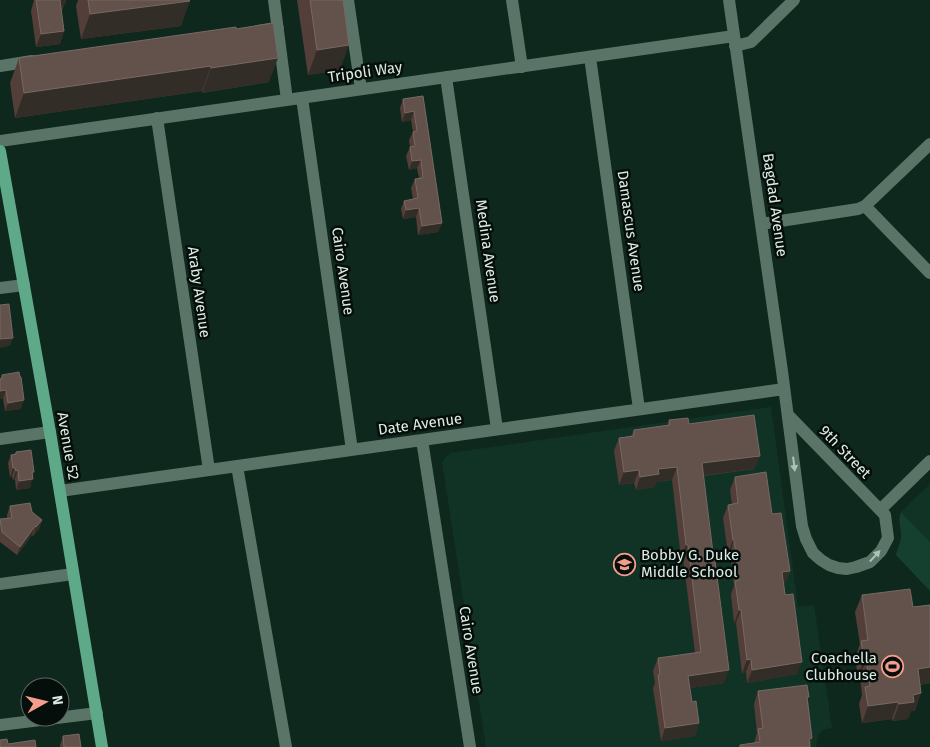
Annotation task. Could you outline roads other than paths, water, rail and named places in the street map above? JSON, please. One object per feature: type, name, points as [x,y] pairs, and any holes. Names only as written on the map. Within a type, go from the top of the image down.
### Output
[{"type":"main road","name":"Avenue 52","points":[[0,152],[50,432],[102,747]]},
{"type":"street","points":[[274,0],[287,100]]},
{"type":"street","points":[[348,0],[361,89]]},
{"type":"street","points":[[512,0],[522,67]]},
{"type":"street","name":"Bagdad Avenue","points":[[729,0],[802,526],[813,553],[829,565],[838,568],[856,568],[870,562],[881,550],[888,538],[885,514],[880,510]]},
{"type":"street","name":"Tripoli Way","points":[[0,141],[590,57],[735,41],[751,42],[794,0]]},
{"type":"street","points":[[249,32],[278,28]]},
{"type":"street","name":"Damascus Avenue","points":[[590,57],[639,409]]},
{"type":"street","points":[[0,66],[48,59]]},
{"type":"street","name":"Medina Avenue","points":[[446,77],[497,429]]},
{"type":"street","name":"Cairo Avenue","points":[[302,98],[352,450]]},
{"type":"street","name":"Araby Avenue","points":[[157,118],[209,470]]},
{"type":"street","points":[[761,224],[858,209],[865,206],[930,144]]},
{"type":"street","points":[[865,206],[930,273]]},
{"type":"street","points":[[0,288],[24,285]]},
{"type":"street","name":"Date Avenue","points":[[60,491],[784,389]]},
{"type":"street","name":"9th Street","points":[[788,416],[880,510]]},
{"type":"street","points":[[0,439],[50,432]]},
{"type":"street","name":"Cairo Avenue","points":[[422,440],[470,747]]},
{"type":"street","points":[[880,510],[930,462]]},
{"type":"street","points":[[237,466],[286,747]]},
{"type":"street","points":[[0,584],[73,574]]},
{"type":"street","points":[[0,725],[96,713]]},
{"type":"place","name":"Bobby G. Duke Middle School","points":[[625,564]]},
{"type":"place","name":"Coachella Clubhouse","points":[[893,667]]}]
